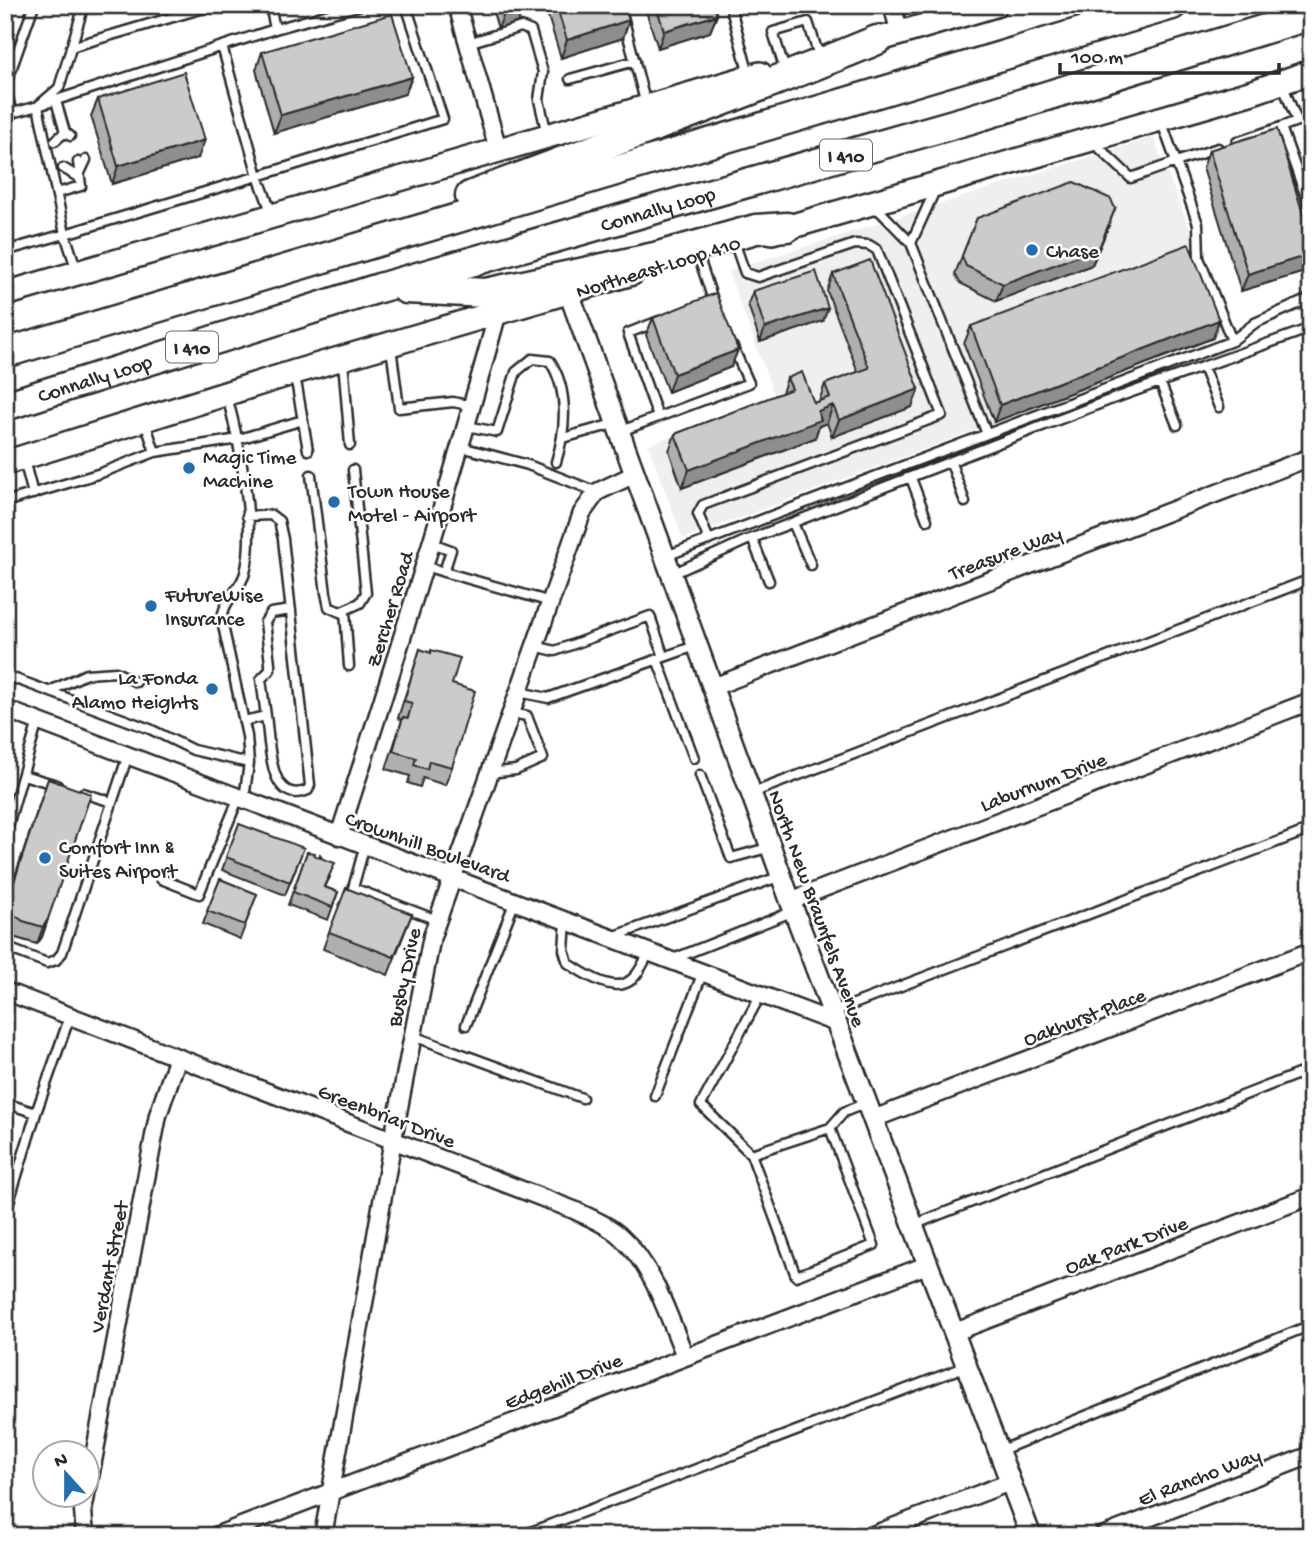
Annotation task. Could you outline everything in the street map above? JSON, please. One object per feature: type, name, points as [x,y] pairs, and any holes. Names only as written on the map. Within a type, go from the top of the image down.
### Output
[{"type":"highway","name":"I 410","points":[[5,353],[1172,5]]},
{"type":"highway","name":"Connally Loop","points":[[5,406],[379,288],[971,119],[1311,15]]},
{"type":"highway","points":[[275,271],[636,132],[718,105],[820,60],[888,37]]},
{"type":"highway","points":[[379,288],[486,293],[655,257],[756,229],[787,227]]},
{"type":"main road","points":[[888,37],[935,19],[995,5]]},
{"type":"main road","points":[[5,294],[498,149],[784,67],[820,60]]},
{"type":"main road","name":"Northeast Loop 410","points":[[14,460],[295,372],[1091,140],[1311,72]]},
{"type":"street","points":[[457,5],[498,149]]},
{"type":"street","points":[[888,37],[892,5]]},
{"type":"street","name":"North New Braunfels Avenue","points":[[569,293],[792,906],[927,1265],[956,1332],[1031,1536]]},
{"type":"street","name":"Zercher Road","points":[[339,836],[432,543],[498,312]]},
{"type":"street","name":"Treasure Way","points":[[713,687],[1311,457]]},
{"type":"street","points":[[597,492],[635,474]]},
{"type":"street","name":"Busby Drive","points":[[323,1536],[432,936],[582,513],[597,492]]},
{"type":"street","name":"Laburnum Drive","points":[[792,906],[1311,701]]},
{"type":"street","name":"Crownhill Boulevard","points":[[5,709],[761,994],[834,1017]]},
{"type":"street","name":"Oakhurst Place","points":[[870,1111],[1311,951]]},
{"type":"street","name":"Greenbriar Drive","points":[[5,991],[574,1210],[620,1235],[645,1265],[685,1356]]},
{"type":"street","name":"Verdant Street","points":[[97,1440],[156,1126],[178,1057]]},
{"type":"street","name":"Oak Park Drive","points":[[956,1332],[1311,1196]]},
{"type":"street","name":"Edgehill Drive","points":[[215,1536],[927,1265]]},
{"type":"street","name":"El Rancho Way","points":[[1102,1536],[1311,1455]]},
{"type":"street","points":[[870,1536],[1010,1482]]},
{"type":"street","points":[[83,1510],[85,1536]]},
{"type":"lane","points":[[34,5],[5,87],[9,114],[275,29],[361,5]]},
{"type":"lane","points":[[38,106],[59,88],[84,5]]},
{"type":"lane","points":[[71,47],[214,5]]},
{"type":"lane","points":[[270,5],[275,29]]},
{"type":"lane","points":[[5,251],[443,119],[406,5]]},
{"type":"lane","points":[[620,5],[647,108]]},
{"type":"lane","points":[[730,5],[749,78]]},
{"type":"lane","points":[[784,67],[773,32],[808,22],[820,60]]},
{"type":"lane","points":[[468,43],[521,27],[531,31],[543,72],[539,100],[547,135]]},
{"type":"lane","points":[[222,46],[258,176],[273,215]]},
{"type":"lane","points":[[570,79],[635,61]]},
{"type":"lane","points":[[1281,82],[1297,121]]},
{"type":"lane","points":[[56,101],[66,136]]},
{"type":"lane","points":[[38,106],[65,234],[77,272]]},
{"type":"lane","points":[[1161,119],[1198,224],[1199,258],[1232,341]]},
{"type":"lane","points":[[1091,140],[1131,178],[1297,121],[1311,120]]},
{"type":"lane","points":[[1281,127],[1311,211]]},
{"type":"lane","points":[[57,193],[81,186],[74,164],[78,177]]},
{"type":"lane","points":[[911,243],[937,185]]},
{"type":"lane","points":[[873,204],[911,243],[987,434]]},
{"type":"lane","points":[[709,540],[698,514],[703,505],[942,415],[877,250],[869,245],[855,244],[758,277],[745,273],[735,244]]},
{"type":"lane","points":[[698,254],[718,312]]},
{"type":"lane","points":[[669,565],[709,540],[1232,341],[1255,323],[1311,298]]},
{"type":"lane","points":[[701,304],[713,300]]},
{"type":"lane","points":[[658,417],[628,333],[664,319]]},
{"type":"lane","points":[[669,565],[793,523],[1160,382],[1311,328]]},
{"type":"lane","points":[[563,439],[658,417],[749,383],[728,335]]},
{"type":"lane","points":[[391,344],[399,408],[453,402],[473,406]]},
{"type":"lane","points":[[342,358],[350,445]]},
{"type":"lane","points":[[467,426],[497,432],[516,372],[532,359],[550,362],[556,370],[565,411],[563,439],[556,463]]},
{"type":"lane","points":[[1203,367],[1219,407]]},
{"type":"lane","points":[[295,372],[308,450]]},
{"type":"lane","points":[[1160,382],[1177,425]]},
{"type":"lane","points":[[161,879],[199,894],[241,798],[249,764],[244,721],[222,621],[222,611],[245,575],[250,539],[239,439],[226,393]]},
{"type":"lane","points":[[144,419],[155,452]]},
{"type":"lane","points":[[5,502],[101,474],[155,452],[239,439],[303,420]]},
{"type":"lane","points":[[461,447],[528,465],[597,492]]},
{"type":"lane","points":[[14,460],[33,494]]},
{"type":"lane","points":[[951,463],[965,502]]},
{"type":"lane","points":[[311,475],[329,607],[340,612],[360,603],[366,593],[353,470]]},
{"type":"lane","points":[[911,478],[927,520]]},
{"type":"lane","points":[[247,516],[271,515],[279,521],[291,610],[310,785],[308,790],[292,794],[282,789],[276,779],[261,679],[270,670],[265,622],[271,613],[291,610]]},
{"type":"lane","points":[[793,523],[811,565]]},
{"type":"lane","points":[[752,538],[769,581]]},
{"type":"lane","points":[[432,543],[451,550],[444,572]]},
{"type":"lane","points":[[425,566],[551,602]]},
{"type":"lane","points":[[752,793],[1311,579]]},
{"type":"lane","points":[[345,611],[349,666]]},
{"type":"lane","points":[[535,646],[555,651],[650,616],[694,758]]},
{"type":"lane","points":[[519,692],[548,698],[698,645]]},
{"type":"lane","points":[[5,666],[6,679],[50,691],[150,729],[193,750],[249,764]]},
{"type":"lane","points":[[50,691],[86,674],[116,672],[136,682]]},
{"type":"lane","points":[[489,773],[516,770],[543,758],[527,716],[511,713]]},
{"type":"lane","points":[[244,721],[266,716]]},
{"type":"lane","points":[[5,836],[38,721]]},
{"type":"lane","points":[[5,947],[47,963],[56,960],[62,953],[128,755]]},
{"type":"lane","points":[[23,775],[61,786]]},
{"type":"lane","points":[[700,775],[731,858],[771,847]]},
{"type":"lane","points":[[74,790],[113,802]]},
{"type":"lane","points":[[834,1017],[1311,829]]},
{"type":"lane","points":[[365,845],[353,888],[437,920]]},
{"type":"lane","points":[[612,937],[782,876]]},
{"type":"lane","points":[[466,1025],[515,901]]},
{"type":"lane","points":[[670,960],[792,906]]},
{"type":"lane","points":[[566,920],[564,950],[568,963],[605,982],[625,984],[636,975],[650,952]]},
{"type":"lane","points":[[655,1096],[703,972]]},
{"type":"lane","points":[[761,994],[701,1105],[751,1154],[796,1276],[874,1245],[830,1128]]},
{"type":"lane","points":[[5,1215],[36,1113],[70,1016]]},
{"type":"lane","points":[[413,1035],[582,1098]]},
{"type":"lane","points":[[912,1225],[1311,1069]]},
{"type":"lane","points":[[5,1103],[36,1113]]},
{"type":"lane","points":[[751,1154],[830,1128],[844,1112],[870,1111]]},
{"type":"lane","points":[[999,1451],[1311,1325]]},
{"type":"lane","points":[[520,1536],[967,1366]]},
{"type":"shaded area","points":[[1153,137],[1231,332],[683,539],[648,445],[775,397],[728,271]]},
{"type":"building","points":[[503,5],[523,5],[505,11]]},
{"type":"building","points":[[556,5],[624,5],[629,20],[567,40]]},
{"type":"building","points":[[656,5],[714,5],[717,15],[664,31]]},
{"type":"building","points":[[392,14],[412,77],[281,115],[262,52]]},
{"type":"building","points":[[184,72],[205,140],[118,166],[98,99]]},
{"type":"building","points":[[1277,129],[1311,240],[1311,254],[1248,274],[1209,150]]},
{"type":"building","name":"Chase","points":[[1074,182],[1111,199],[1115,209],[1099,248],[1003,284],[966,266],[962,256],[977,218]]},
{"type":"building","points":[[1189,244],[1219,320],[1000,405],[971,326]]},
{"type":"building","points":[[870,260],[919,389],[839,420],[833,405],[818,411],[821,420],[689,470],[675,434],[792,389],[787,378],[802,372],[814,403],[830,397],[825,384],[869,368],[833,274]]},
{"type":"building","points":[[816,271],[828,308],[765,328],[753,291]]},
{"type":"building","points":[[716,293],[738,350],[674,374],[653,318]]},
{"type":"building","points":[[420,649],[460,658],[452,684],[475,691],[452,767],[429,761],[427,769],[414,765],[416,758],[393,751],[403,717],[408,718],[412,703],[404,701]]},
{"type":"building","name":"Comfort Inn & Suites Airport","points":[[48,779],[91,794],[43,927],[23,921],[12,913],[7,903]]},
{"type":"building","points":[[239,824],[304,848],[290,882],[226,857]]},
{"type":"building","points":[[307,852],[335,863],[324,887],[338,892],[332,907],[293,892]]},
{"type":"building","points":[[220,879],[257,894],[245,925],[207,911]]},
{"type":"building","points":[[346,888],[412,914],[394,957],[329,932]]},
{"type":"place","name":"Chase","points":[[1032,250]]},
{"type":"place","name":"Magic Time Machine","points":[[189,468]]},
{"type":"place","name":"Town House Motel - Airport","points":[[334,502]]},
{"type":"place","name":"FutureWise Insurance","points":[[151,606]]},
{"type":"place","name":"La Fonda Alamo Heights","points":[[212,689]]},
{"type":"place","name":"Comfort Inn & Suites Airport","points":[[45,858]]}]
